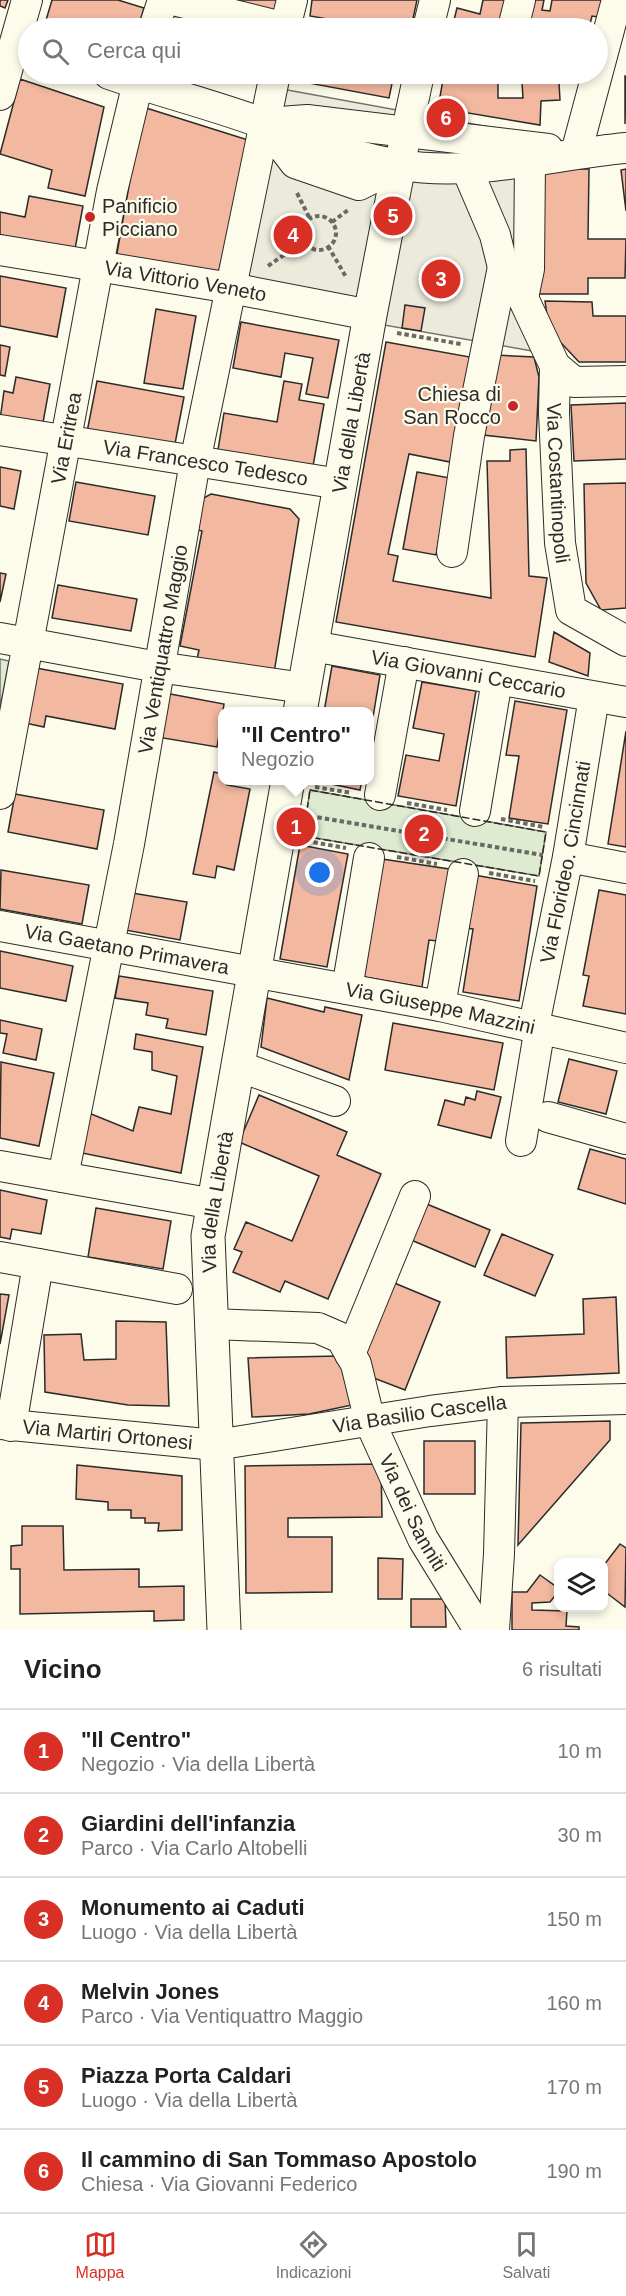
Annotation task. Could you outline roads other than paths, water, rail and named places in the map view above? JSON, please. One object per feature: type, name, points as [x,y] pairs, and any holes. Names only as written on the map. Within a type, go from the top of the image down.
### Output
[{"type":"main road","name":"Via della Libertà","points":[[302,700],[399,165]]},
{"type":"main road","name":"Via della Libertà","points":[[224,1630],[208,1236],[287,785]]},
{"type":"street","points":[[22,18],[27,0]]},
{"type":"street","points":[[157,18],[163,0]]},
{"type":"street","points":[[173,0],[267,18]]},
{"type":"street","points":[[430,18],[435,0]]},
{"type":"street","points":[[516,18],[520,0]]},
{"type":"street","points":[[608,34],[617,0]]},
{"type":"street","points":[[0,95],[15,40]]},
{"type":"street","name":"Via Eritrea","points":[[0,794],[13,640],[67,441],[127,84]]},
{"type":"street","points":[[148,84],[265,124],[300,139],[399,165],[466,167],[626,148]]},
{"type":"street","name":"Via Ventiquattro Maggio","points":[[63,1177],[129,844],[195,462],[273,84]]},
{"type":"street","name":"Via della Libertà","points":[[399,165],[417,84]]},
{"type":"street","points":[[576,153],[594,84]]},
{"type":"street","points":[[265,124],[307,120],[576,153]]},
{"type":"street","points":[[523,298],[529,269],[530,161]]},
{"type":"street","name":"Via Costantinopoli","points":[[466,167],[495,235],[503,267],[523,298],[555,366],[554,413],[560,543],[571,610],[626,642]]},
{"type":"street","name":"Via Vittorio Veneto","points":[[0,250],[231,288],[370,315]]},
{"type":"street","points":[[452,552],[503,267]]},
{"type":"street","points":[[555,366],[574,382],[626,381]]},
{"type":"street","name":"Via Francesco Tedesco","points":[[0,430],[340,484]]},
{"type":"street","points":[[13,640],[158,668],[302,700]]},
{"type":"street","name":"Via Giovanni Ceccario","points":[[312,646],[626,702]]},
{"type":"street","points":[[380,797],[404,662]]},
{"type":"street","points":[[475,813],[497,680]]},
{"type":"street","name":"Via Florideo. Cincinnati","points":[[521,1141],[561,857],[594,697]]},
{"type":"street","points":[[347,989],[372,854]]},
{"type":"street","points":[[561,857],[626,868]]},
{"type":"street","points":[[440,1006],[464,870]]},
{"type":"street","name":"Via Gaetano Primavera","points":[[0,926],[254,972]]},
{"type":"street","name":"Via Giuseppe Mazzini","points":[[254,972],[440,1006],[537,1026],[626,1048]]},
{"type":"street","points":[[238,1066],[335,1101]]},
{"type":"street","points":[[548,1117],[625,1135]]},
{"type":"street","points":[[0,1166],[214,1204]]},
{"type":"street","points":[[350,1354],[415,1196]]},
{"type":"street","points":[[0,1257],[177,1289]]},
{"type":"street","points":[[5,1425],[38,1264]]},
{"type":"street","name":"Via dei Sanniti","points":[[212,1324],[318,1328],[341,1338],[356,1364],[370,1422],[423,1539],[479,1630]]},
{"type":"street","name":"Via Basilio Cascella","points":[[216,1444],[503,1402],[626,1399]]},
{"type":"street","points":[[494,1630],[503,1402]]},
{"type":"street","name":"Via Martiri Ortonesi","points":[[5,1425],[216,1444]]},
{"type":"place","name":"Il cammino di San Tommaso Apostolo","points":[[446,118]]},
{"type":"place","name":"Piazza Porta Caldari","points":[[393,216]]},
{"type":"place","name":"Panificio Picciano","points":[[90,217]]},
{"type":"place","name":"Melvin Jones","points":[[293,235]]},
{"type":"place","name":"Monumento ai Caduti","points":[[441,279]]},
{"type":"place","name":"Chiesa di San Rocco","points":[[513,406]]},
{"type":"place","name":"\"Il Centro\"","points":[[296,827]]},
{"type":"place","name":"Giardini dell'infanzia","points":[[424,834]]}]
